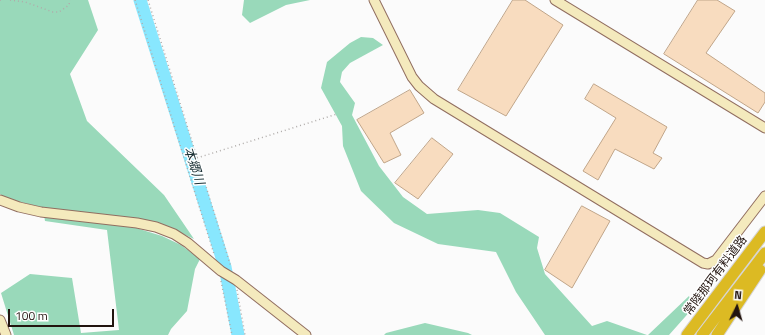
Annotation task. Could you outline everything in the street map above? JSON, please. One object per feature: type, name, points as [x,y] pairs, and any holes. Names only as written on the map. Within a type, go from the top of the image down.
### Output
[{"type":"highway","name":"常陸那珂有料道路","points":[[687,335],[765,232]]},
{"type":"highway","name":"常陸那珂有料道路","points":[[702,335],[765,253]]},
{"type":"highway","points":[[717,335],[765,263]]},
{"type":"street","points":[[374,0],[412,77],[419,86],[434,99],[702,263],[708,264],[716,260],[765,196]]},
{"type":"street","points":[[555,0],[765,128]]},
{"type":"street","points":[[0,200],[19,207],[41,212],[156,226],[174,234],[188,243],[306,335]]},
{"type":"street","points":[[0,320],[6,335]]},
{"type":"path","points":[[10,0],[24,2],[53,12],[59,12],[69,5],[70,0]]},
{"type":"path","points":[[135,0],[219,268],[232,335]]},
{"type":"path","points":[[148,0],[229,261],[238,296],[244,335]]},
{"type":"path","points":[[197,158],[337,114]]},
{"type":"green space","points":[[0,0],[88,0],[98,30],[70,74],[87,121],[164,195],[194,239],[160,223],[44,208],[5,198],[0,194]]},
{"type":"green space","points":[[244,0],[310,0],[286,5],[250,23],[242,15]]},
{"type":"green space","points":[[361,37],[373,38],[383,45],[350,63],[342,72],[340,82],[355,103],[352,115],[379,166],[403,197],[427,214],[478,210],[500,213],[539,237],[537,248],[545,274],[592,326],[607,321],[647,335],[545,335],[516,292],[496,252],[438,244],[394,223],[361,191],[343,146],[342,126],[321,88],[327,62],[350,43]]},
{"type":"green space","points":[[44,215],[136,228],[162,236],[181,245],[200,259],[195,269],[187,311],[171,329],[168,335],[14,335],[1,293],[30,274],[72,278],[81,333],[119,330],[107,230],[45,221]]},
{"type":"green space","points":[[689,296],[693,308],[669,335],[648,335]]},
{"type":"green space","points":[[425,323],[472,335],[384,335],[386,333]]},
{"type":"building","points":[[513,0],[525,0],[563,25],[506,116],[458,90]]},
{"type":"building","points":[[698,0],[717,0],[735,11],[706,53],[765,93],[765,102],[758,113],[664,54]]},
{"type":"building","points":[[594,84],[667,127],[653,153],[662,158],[654,169],[615,149],[598,180],[583,171],[616,118],[585,99]]},
{"type":"building","points":[[410,90],[424,113],[390,133],[401,155],[384,163],[357,120]]},
{"type":"building","points":[[432,138],[453,154],[418,199],[395,183]]},
{"type":"building","points":[[582,206],[610,221],[572,288],[545,270]]},
{"type":"waterway","name":"本郷川","points":[[140,0],[225,267],[238,335]]}]
